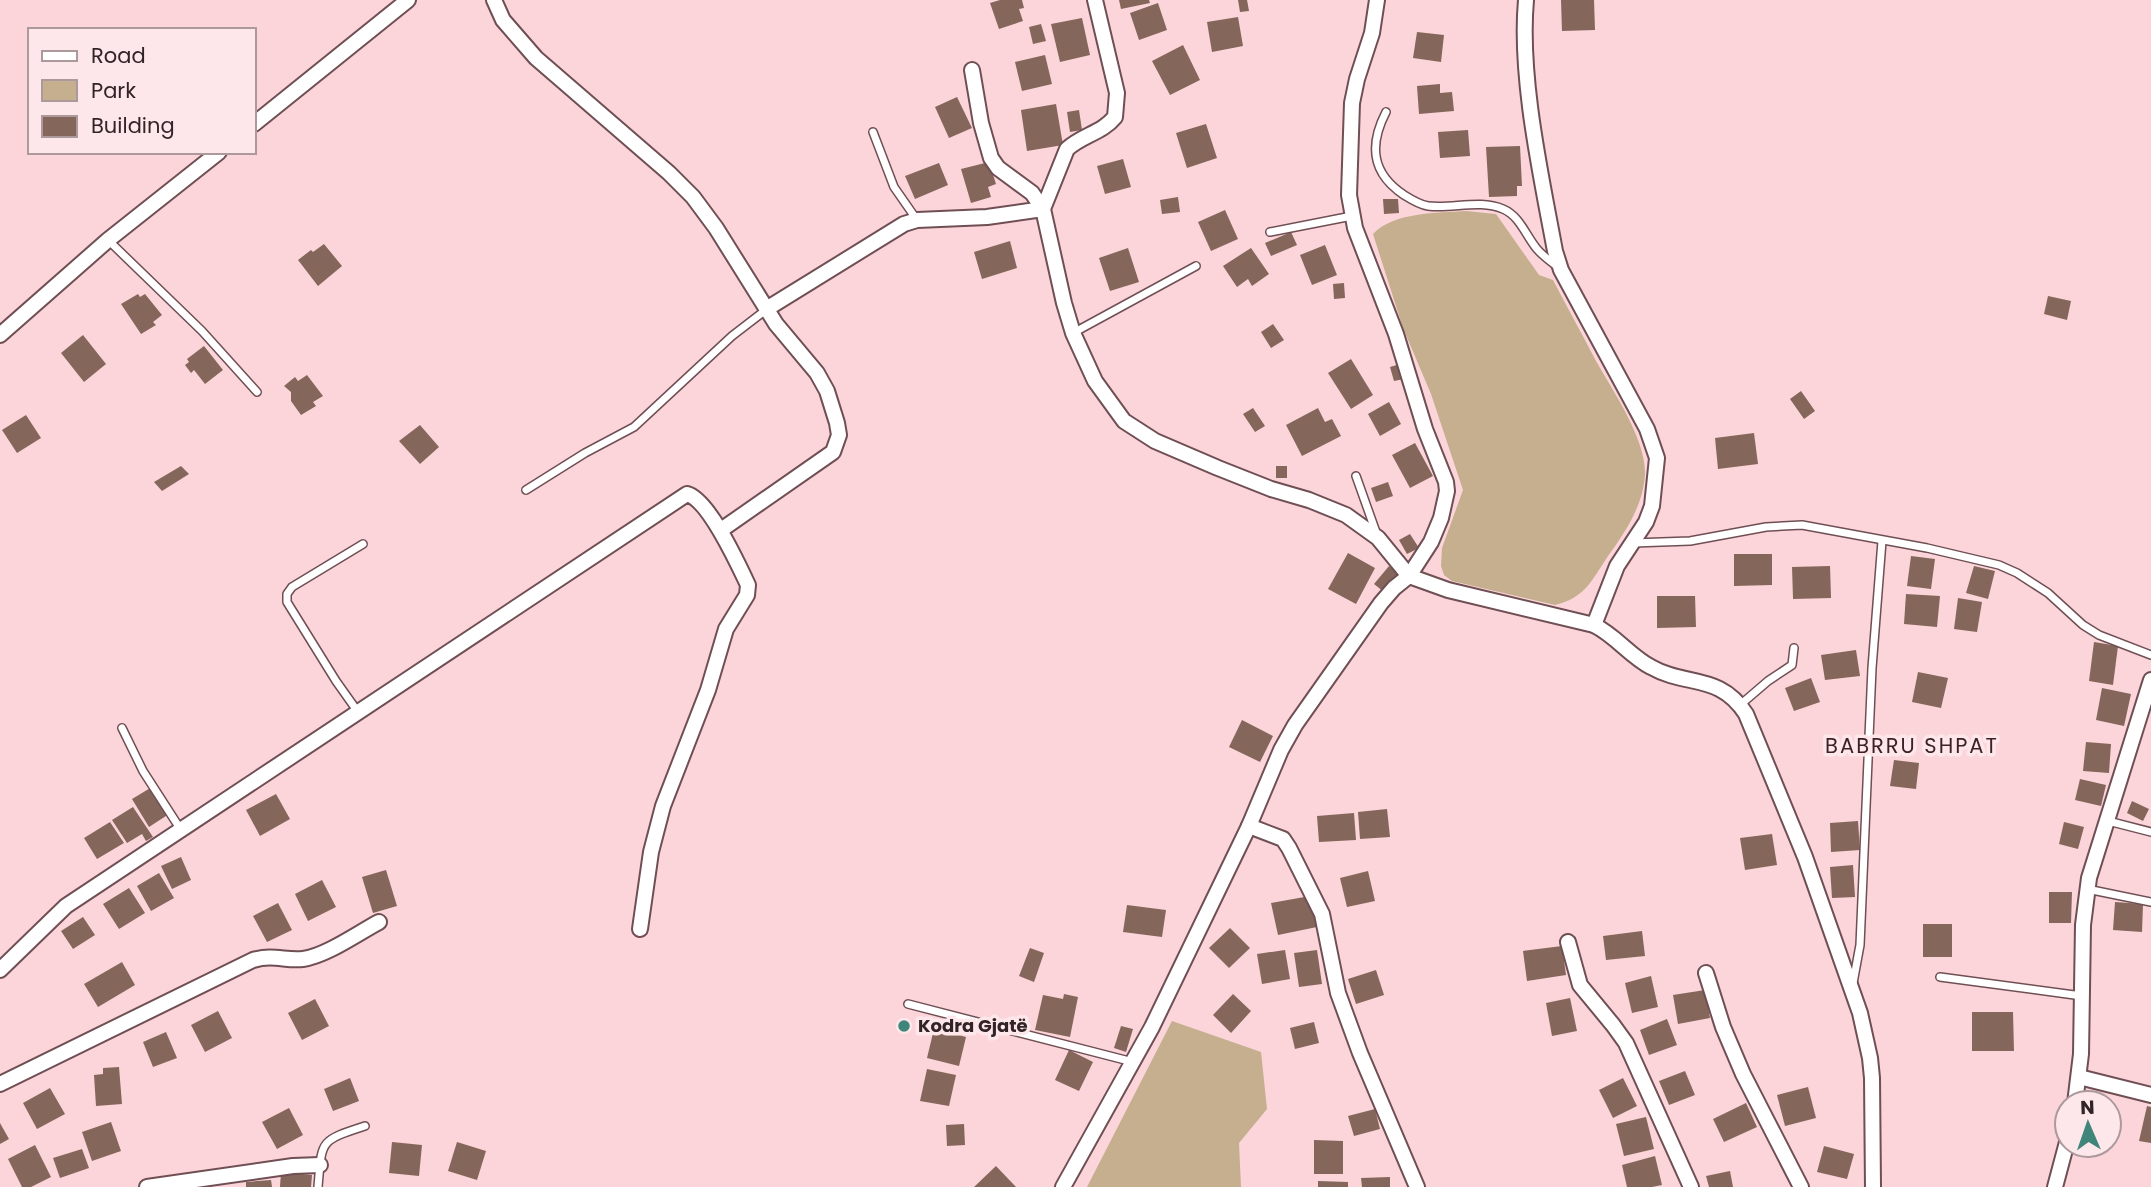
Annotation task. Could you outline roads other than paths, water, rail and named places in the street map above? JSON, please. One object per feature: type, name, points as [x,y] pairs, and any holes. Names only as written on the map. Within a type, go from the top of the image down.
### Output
[{"type":"street","points":[[256,122],[408,0]]},
{"type":"street","points":[[494,0],[503,20],[536,58],[693,197],[776,324],[817,373],[827,391],[839,435],[833,452],[720,530]]},
{"type":"street","points":[[1043,209],[1068,149],[1075,142],[1098,132],[1115,117],[1116,86],[1095,0]]},
{"type":"street","points":[[1063,1187],[1186,960],[1281,750],[1295,725],[1381,603],[1409,576],[1431,542],[1445,505],[1446,482],[1425,429],[1396,334],[1352,216],[1349,195],[1352,103],[1372,33],[1377,0]]},
{"type":"street","points":[[1525,0],[1525,54],[1531,100],[1561,270],[1653,444],[1657,458],[1652,506],[1646,522],[1617,566],[1594,625]]},
{"type":"street","points":[[972,70],[981,124],[991,158],[998,168],[1032,193],[1043,209],[1073,333],[1095,381],[1124,421],[1139,433],[1271,489],[1346,514],[1378,538],[1397,565],[1409,576],[1448,590],[1594,625],[1608,632],[1650,667],[1720,688],[1740,705],[1805,857],[1852,987],[1870,1058],[1872,1187]]},
{"type":"street","points":[[0,335],[108,240],[216,154]]},
{"type":"street","points":[[768,308],[897,228],[917,220],[987,217],[1043,209]]},
{"type":"street","points":[[0,970],[66,906],[684,495],[691,495],[720,530],[748,585],[747,595],[726,629],[705,699],[663,806],[651,852],[640,929]]},
{"type":"street","points":[[2077,1089],[2083,996],[2083,925],[2087,889],[2094,857],[2151,680]]},
{"type":"street","points":[[1249,825],[1283,839],[1322,914],[1338,993],[1417,1187]]},
{"type":"street","points":[[0,1084],[253,960],[266,956],[294,959],[314,956],[379,922]]},
{"type":"street","points":[[1568,942],[1580,985],[1626,1043],[1691,1187]]},
{"type":"street","points":[[1706,973],[1723,1027],[1743,1074],[1801,1187]]},
{"type":"street","points":[[2079,1077],[2151,1095]]},
{"type":"street","points":[[2056,1187],[2063,1159]]},
{"type":"street","points":[[147,1187],[220,1181],[293,1166],[320,1165]]},
{"type":"lane","points":[[1386,112],[1377,130],[1377,162],[1383,175],[1398,191],[1414,202],[1428,206],[1468,204],[1495,206],[1506,210],[1515,216],[1536,248],[1561,270]]},
{"type":"lane","points":[[873,132],[894,187],[917,220]]},
{"type":"lane","points":[[1270,232],[1352,216]]},
{"type":"lane","points":[[108,240],[202,331],[257,392]]},
{"type":"lane","points":[[1073,333],[1196,267]]},
{"type":"lane","points":[[526,490],[584,453],[634,427],[732,336],[768,308]]},
{"type":"lane","points":[[1356,476],[1378,538]]},
{"type":"lane","points":[[1633,543],[1690,541],[1784,524],[1927,548],[1999,565],[2017,573],[2048,593],[2083,625],[2099,635],[2151,655]]},
{"type":"lane","points":[[1852,987],[1860,945],[1872,668],[1882,541]]},
{"type":"lane","points":[[359,713],[287,601],[287,594],[292,587],[363,544]]},
{"type":"lane","points":[[1740,705],[1768,681],[1788,670],[1792,665],[1794,648]]},
{"type":"lane","points":[[122,728],[143,771],[181,830]]},
{"type":"lane","points":[[2107,821],[2151,832]]},
{"type":"lane","points":[[2087,889],[2151,902]]},
{"type":"lane","points":[[1940,977],[2083,996]]},
{"type":"lane","points":[[908,1004],[1133,1062]]},
{"type":"lane","points":[[318,1187],[323,1146],[329,1139],[365,1126]]},
{"type":"place","name":"Kodra Gjatë","points":[[904,1026]]},
{"type":"district","name":"BABRRU SHPAT","points":[[1912,746]]}]
